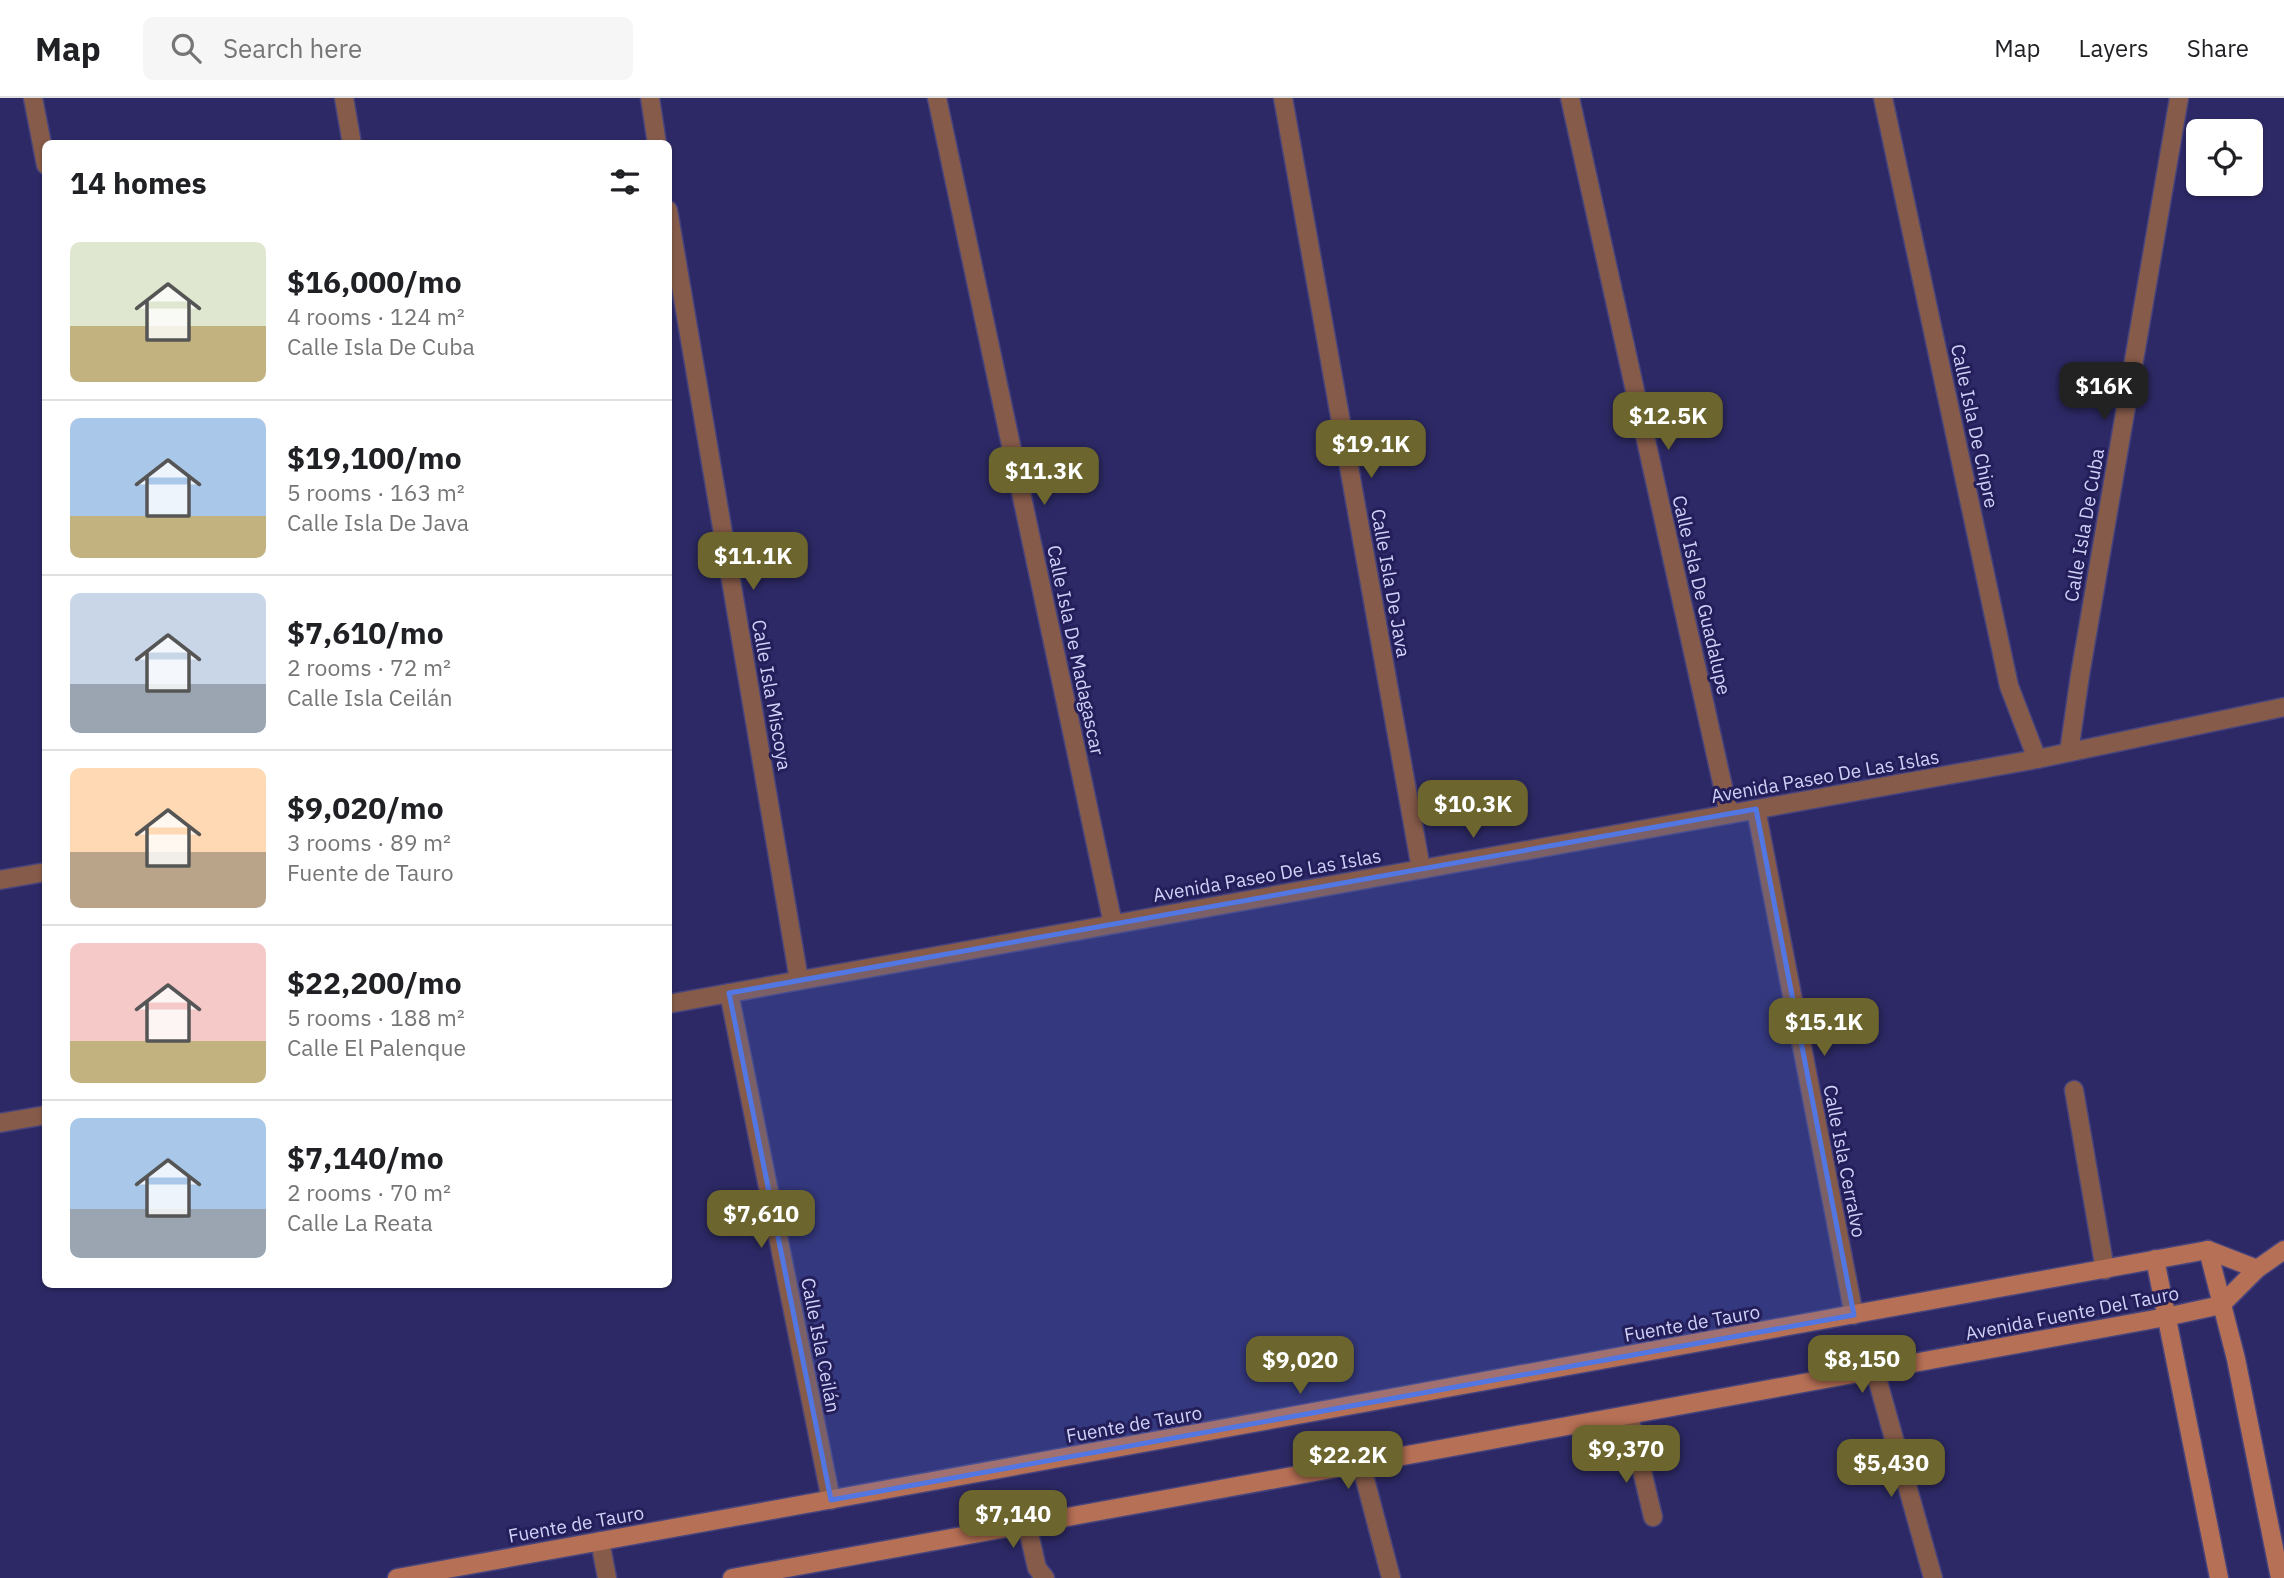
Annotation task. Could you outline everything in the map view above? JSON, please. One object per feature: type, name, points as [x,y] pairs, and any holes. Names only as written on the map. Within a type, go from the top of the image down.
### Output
[{"type":"street","points":[[344,98],[351,140]]},
{"type":"street","points":[[650,98],[656,140]]},
{"type":"street","name":"Calle Isla De Madagascar","points":[[937,98],[1113,924]]},
{"type":"street","name":"Calle Isla De Java","points":[[1283,98],[1421,869]]},
{"type":"street","name":"Calle Isla De Guadalupe","points":[[1570,98],[1729,814]]},
{"type":"street","name":"Calle Isla De Chipre","points":[[1883,98],[2009,686],[2038,759]]},
{"type":"street","name":"Calle Isla De Cuba","points":[[2069,752],[2179,98]]},
{"type":"street","points":[[37,99],[43,140]]},
{"type":"street","name":"Calle Isla Miscoya","points":[[672,234],[799,980]]},
{"type":"street","name":"Avenida Paseo De Las Islas","points":[[672,1003],[2038,759],[2284,707]]},
{"type":"street","name":"Calle Isla Cerralvo","points":[[1756,809],[1854,1315]]},
{"type":"street","points":[[0,880],[42,873]]},
{"type":"street","name":"Calle Isla Ceilán","points":[[729,993],[831,1500]]},
{"type":"street","points":[[2074,1090],[2105,1270]]},
{"type":"street","points":[[0,1123],[42,1116]]},
{"type":"street","points":[[2208,1250],[2257,1269]]},
{"type":"street","points":[[2208,1250],[2236,1359],[2280,1578]]},
{"type":"street","name":"Fuente de Tauro","points":[[397,1578],[2208,1250]]},
{"type":"street","points":[[2221,1305],[2257,1269],[2284,1250]]},
{"type":"street","points":[[2155,1259],[2219,1578]]},
{"type":"street","name":"Avenida Fuente Del Tauro","points":[[732,1578],[1875,1371],[2221,1305]]},
{"type":"street","points":[[1875,1371],[1933,1578]]},
{"type":"street","points":[[1629,1416],[1654,1517]]},
{"type":"street","points":[[1361,1464],[1391,1578]]},
{"type":"street","points":[[1027,1524],[1037,1567],[1045,1578]]},
{"type":"street","points":[[600,1541],[607,1578]]},
{"type":"highlighted area","points":[[1756,809],[1854,1315],[831,1500],[729,993]]}]
